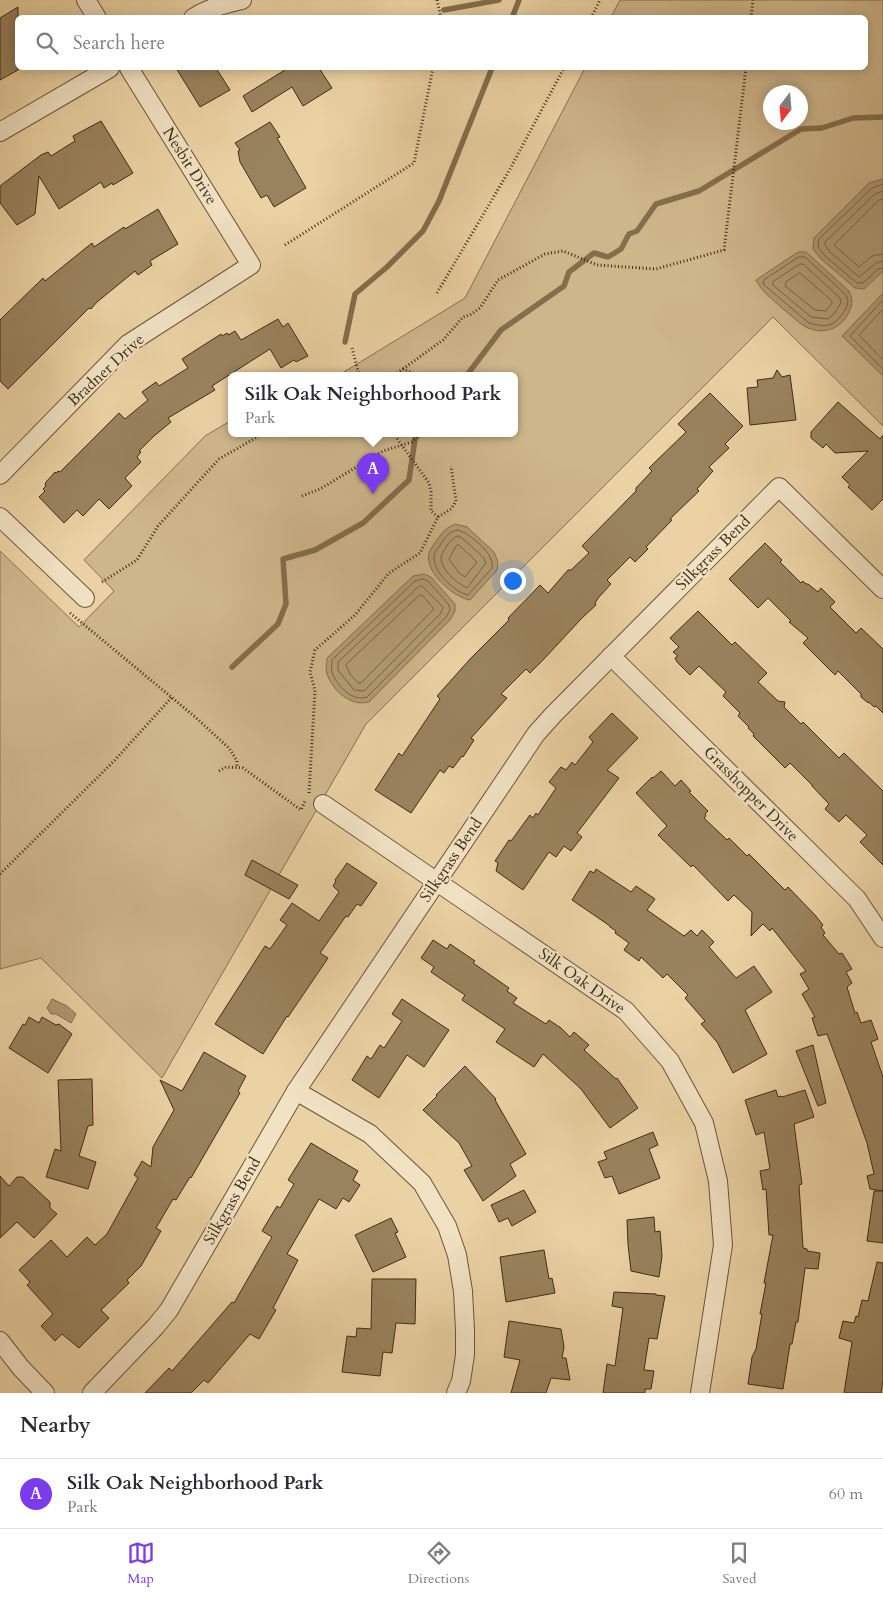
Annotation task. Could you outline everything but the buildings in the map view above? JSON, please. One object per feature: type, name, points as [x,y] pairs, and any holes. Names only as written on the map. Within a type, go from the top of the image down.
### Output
[{"type":"street","points":[[86,0],[95,15]]},
{"type":"street","points":[[198,15],[210,9],[242,0]]},
{"type":"street","points":[[0,132],[107,70]]},
{"type":"street","name":"Nesbit Drive","points":[[130,70],[251,265]]},
{"type":"street","name":"Bradner Drive","points":[[0,475],[128,344],[251,265]]},
{"type":"street","name":"Silkgrass Bend","points":[[92,1393],[169,1310],[296,1091],[536,734],[611,656],[779,487],[883,589]]},
{"type":"street","points":[[0,517],[85,598]]},
{"type":"street","name":"Grasshopper Drive","points":[[611,656],[857,899],[883,938]]},
{"type":"street","name":"Silk Oak Drive","points":[[323,804],[626,1011],[670,1060],[704,1124],[718,1181],[722,1245],[700,1393]]},
{"type":"street","points":[[296,1091],[370,1134],[422,1183],[447,1226],[457,1255],[462,1282],[466,1330],[461,1381],[456,1393]]},
{"type":"street","points":[[0,1341],[21,1368],[46,1393]]},
{"type":"path","points":[[437,0],[440,15]]},
{"type":"path","points":[[592,15],[600,0]]},
{"type":"path","points":[[752,15],[754,0]]},
{"type":"path","points":[[285,246],[414,163],[433,70]]},
{"type":"path","points":[[437,293],[510,169],[563,70]]},
{"type":"path","points":[[398,372],[443,340],[464,317],[480,308],[498,280],[546,254],[563,251],[598,265],[656,269],[724,250],[746,70]]},
{"type":"path","points":[[352,348],[358,372]]},
{"type":"path","points":[[403,369],[410,372]]},
{"type":"path","points":[[102,582],[137,560],[158,526],[219,459],[257,437]]},
{"type":"path","points":[[395,437],[429,484],[432,511],[438,518]]},
{"type":"path","points":[[302,496],[320,489],[382,451],[412,442],[416,437]]},
{"type":"path","points":[[219,771],[226,767],[237,767],[251,773],[301,810],[309,794],[315,690],[310,672],[315,650],[355,616],[389,573],[420,553],[438,518],[451,509],[456,500],[451,466]]},
{"type":"path","points":[[70,613],[172,697],[229,748],[237,761],[237,767]]},
{"type":"path","points":[[0,874],[115,760],[172,697]]},
{"type":"shaded area","points":[[620,0],[883,0],[883,426],[773,317],[366,724],[162,1078],[41,958],[0,969],[0,551],[79,627],[114,591],[84,560],[205,436],[228,422],[228,437],[518,437],[518,372],[344,372],[465,298],[584,70],[868,70],[868,15],[612,15]]},
{"type":"water","points":[[883,179],[883,271],[864,289],[855,288],[821,259],[813,249],[814,238],[869,183]]},
{"type":"water","points":[[798,252],[806,252],[849,291],[851,295],[852,304],[847,316],[834,328],[818,331],[803,325],[768,295],[756,280]]},
{"type":"water","points":[[883,293],[883,376],[842,336]]},
{"type":"water","points":[[455,524],[467,527],[494,552],[498,562],[497,570],[470,600],[456,594],[441,583],[431,568],[429,560],[429,553],[439,537],[446,529]]},
{"type":"water","points":[[424,574],[431,577],[455,604],[455,611],[450,620],[369,702],[362,703],[349,700],[338,692],[330,680],[326,668],[327,658],[413,576]]},
{"type":"water","points":[[52,999],[67,1006],[76,1014],[71,1023],[56,1014],[51,1014],[47,1008]]},
{"type":"waterway","points":[[444,10],[499,0]]},
{"type":"waterway","points":[[513,15],[519,0]]},
{"type":"waterway","points":[[345,342],[355,294],[387,267],[423,231],[439,201],[491,70]]},
{"type":"waterway","points":[[469,372],[501,330],[564,286],[569,272],[594,253],[608,257],[621,249],[629,234],[637,231],[656,204],[699,191],[801,129],[822,128],[853,118],[883,117]]},
{"type":"waterway","points":[[232,667],[278,624],[286,604],[283,559],[315,550],[363,523],[409,480],[416,437]]},
{"type":"place","name":"Silk Oak Neighborhood Park","points":[[373,494]]}]
